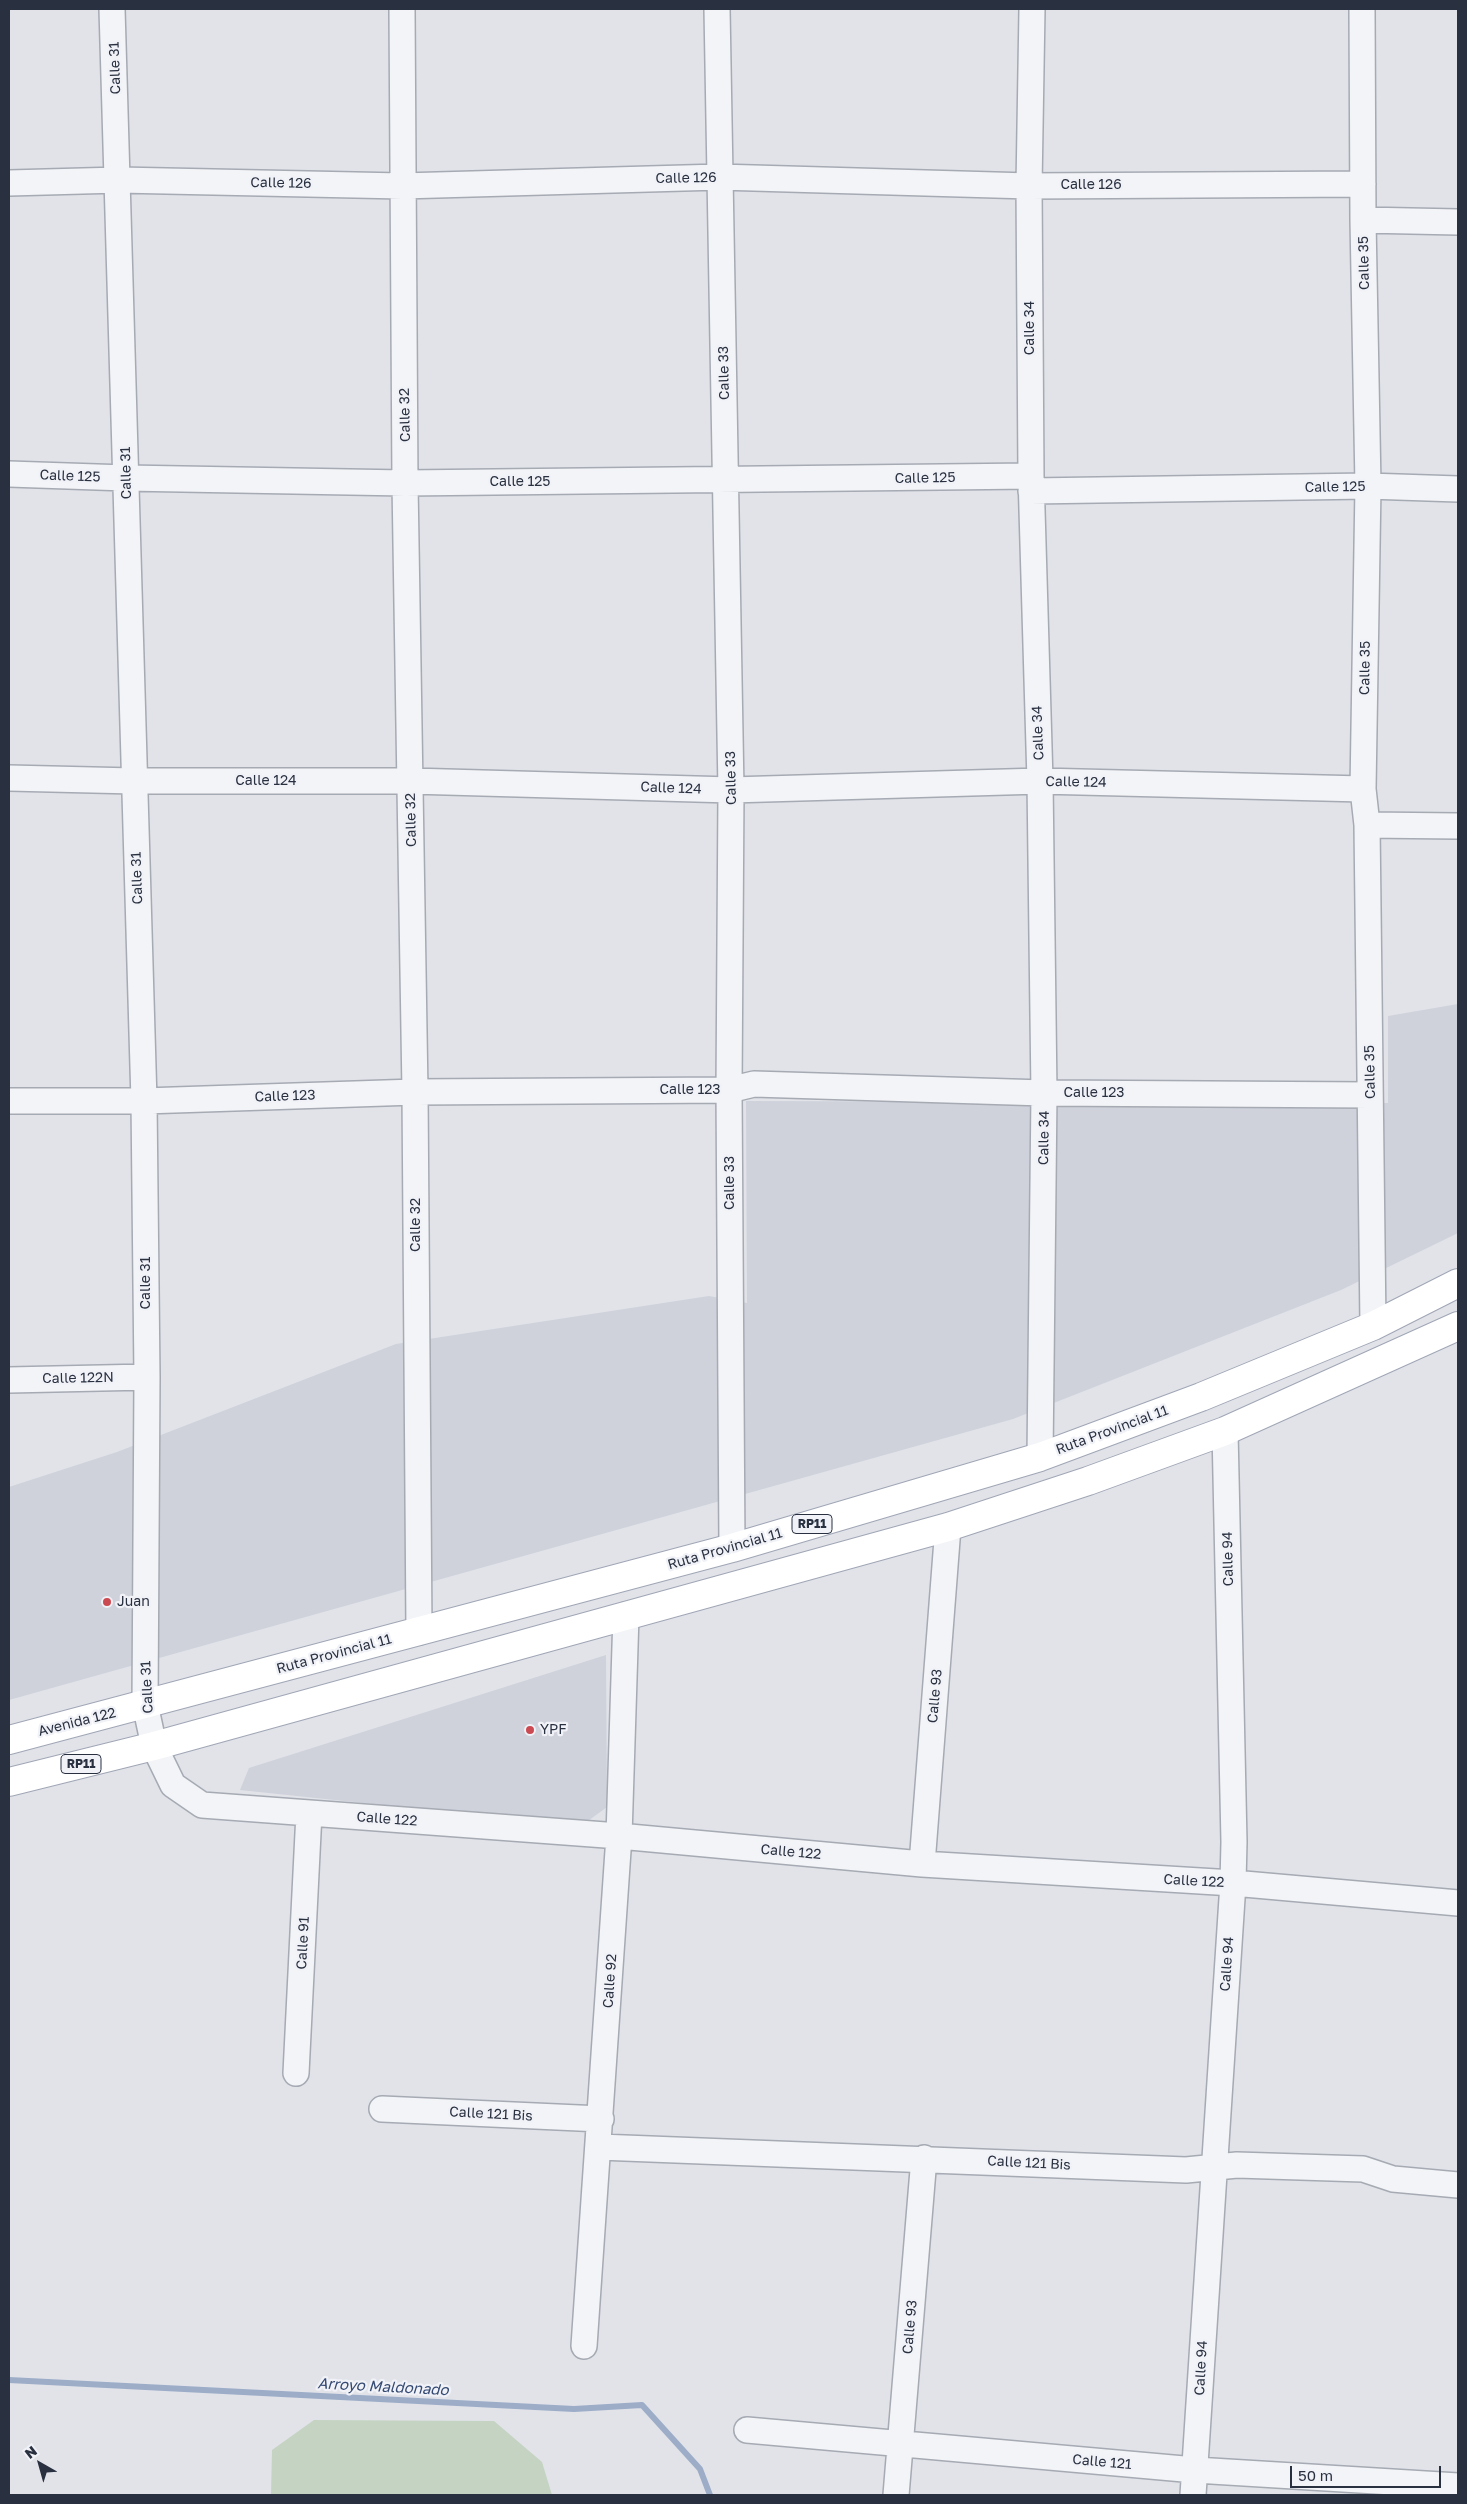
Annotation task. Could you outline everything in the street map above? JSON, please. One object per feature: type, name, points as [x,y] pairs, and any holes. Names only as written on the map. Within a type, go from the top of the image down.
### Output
[{"type":"main road","name":"Ruta Provincial 11","points":[[145,1704],[732,1548],[1040,1457],[1201,1397],[1372,1326],[1458,1283]]},
{"type":"main road","name":"RP11","points":[[9,1782],[154,1746],[948,1527],[1088,1481],[1225,1431],[1458,1329]]},
{"type":"main road","name":"Avenida 122","points":[[9,1740],[145,1704]]},
{"type":"street","name":"Calle 31","points":[[112,9],[119,180],[144,1101],[147,1377],[145,1704],[154,1746]]},
{"type":"street","name":"Calle 32","points":[[402,9],[405,483],[415,1092],[419,1632]]},
{"type":"street","name":"Calle 33","points":[[717,9],[731,790],[732,1548]]},
{"type":"street","name":"Calle 34","points":[[1032,9],[1030,186],[1031,484],[1040,781],[1044,1093],[1040,1457]]},
{"type":"street","name":"Calle 35","points":[[1362,9],[1363,220],[1368,486],[1363,789],[1367,825],[1372,1326]]},
{"type":"street","name":"Calle 126","points":[[9,183],[119,180],[402,186],[719,177],[1030,186],[1363,184]]},
{"type":"street","points":[[1363,220],[1458,222]]},
{"type":"street","name":"Calle 125","points":[[9,474],[405,483],[726,480],[1368,486],[1458,489]]},
{"type":"street","name":"Calle 124","points":[[9,778],[134,781],[411,781],[731,790],[1040,781],[1363,789]]},
{"type":"street","points":[[1367,825],[1458,826]]},
{"type":"street","name":"Calle 123","points":[[9,1101],[144,1101],[415,1092],[730,1090],[754,1084],[1044,1093],[1370,1095]]},
{"type":"street","name":"Calle 122N","points":[[9,1380],[147,1377]]},
{"type":"street","name":"Calle 94","points":[[1193,2495],[1233,1883],[1234,1842],[1225,1431]]},
{"type":"street","name":"Calle 93","points":[[922,1864],[948,1527]]},
{"type":"street","name":"Calle 92","points":[[584,2346],[619,1836],[626,1615]]},
{"type":"street","name":"Calle 122","points":[[154,1746],[173,1785],[202,1806],[619,1836],[922,1864],[1233,1883],[1458,1903]]},
{"type":"street","name":"Calle 91","points":[[296,2073],[309,1813]]},
{"type":"street","name":"Calle 121 Bis","points":[[382,2109],[601,2119]]},
{"type":"street","name":"Calle 121 Bis","points":[[598,2147],[924,2158],[1186,2170],[1237,2165],[1363,2169],[1393,2179],[1458,2185]]},
{"type":"street","name":"Calle 93","points":[[896,2495],[924,2158]]},
{"type":"street","name":"Calle 121","points":[[747,2430],[1195,2470],[1458,2486]]},
{"type":"shaded area","points":[[1458,1004],[1458,1233],[1341,1290],[1013,1419],[9,1700],[9,1487],[117,1452],[396,1344],[709,1296],[747,1303],[746,1101],[1388,1103],[1388,1016]]},
{"type":"shaded area","points":[[606,1655],[607,1807],[581,1826],[240,1790],[249,1768]]},
{"type":"green space","points":[[314,2420],[494,2421],[542,2462],[552,2495],[271,2495],[272,2450]]},
{"type":"waterway","name":"Arroyo Maldonado","points":[[9,2380],[574,2409],[642,2405],[700,2469],[710,2495]]},
{"type":"place","name":"Juan","points":[[107,1602]]},
{"type":"place","name":"YPF","points":[[530,1730]]}]
